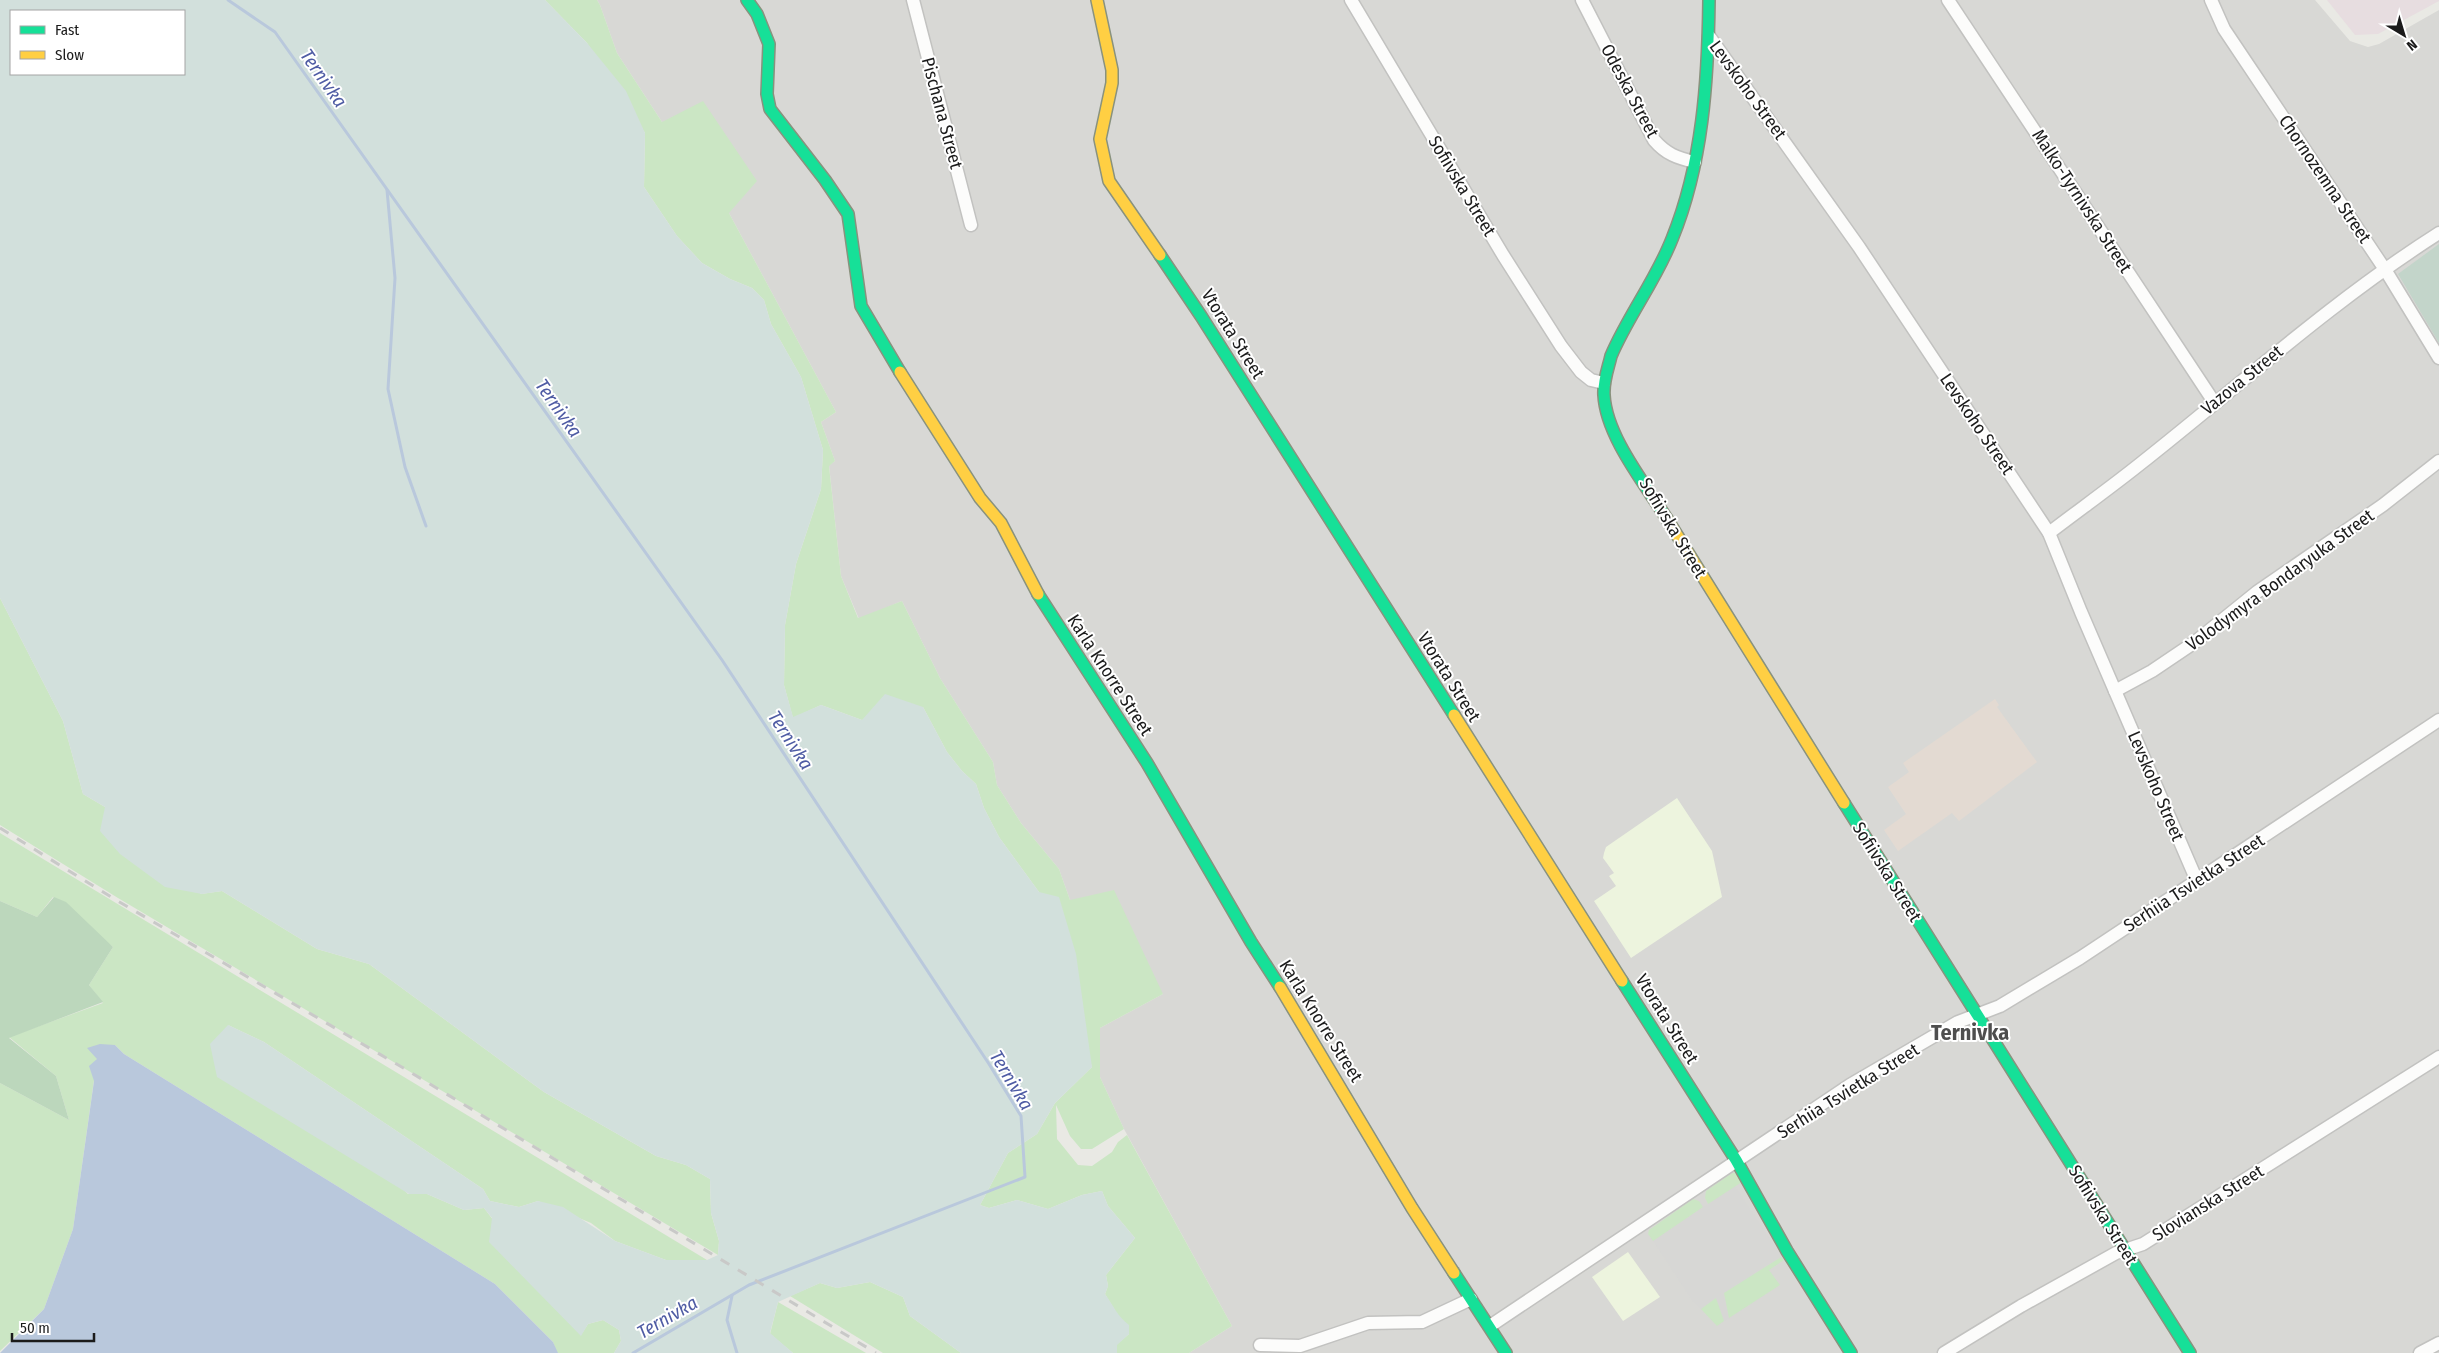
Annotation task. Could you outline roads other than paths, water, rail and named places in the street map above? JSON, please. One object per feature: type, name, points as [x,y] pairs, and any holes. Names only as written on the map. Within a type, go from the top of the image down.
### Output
[{"type":"street","name":"Karla Knorre Street","points":[[747,0],[757,14],[769,44],[767,94],[770,109],[825,180],[848,214],[860,306],[980,498],[1001,523],[1043,604],[1147,763],[1251,942],[1301,1019],[1412,1208],[1506,1353]]},
{"type":"street","name":"Pischana Street","points":[[913,0],[971,225]]},
{"type":"street","name":"Vtorata Street","points":[[1097,0],[1112,70],[1112,83],[1100,139],[1109,181],[1201,316],[1736,1160],[1787,1251],[1850,1353]]},
{"type":"street","name":"Sofiivska Street","points":[[1351,0],[1503,255],[1561,346],[1586,376],[1591,380],[1604,383]]},
{"type":"street","name":"Odeska Street","points":[[1582,0],[1654,140],[1664,151],[1676,158],[1695,162]]},
{"type":"street","name":"Levskoho Street","points":[[1709,0],[1709,36],[1859,247],[2049,532],[2197,881]]},
{"type":"street","name":"Malko-Tyrnivska Street","points":[[1948,0],[2214,402]]},
{"type":"street","name":"Chornozemna Street","points":[[2211,0],[2224,29],[2386,271],[2439,358]]},
{"type":"street","name":"Sofiivska Street","points":[[1709,36],[1707,87],[1695,162],[1684,204],[1672,238],[1657,271],[1609,359],[1604,383],[1606,407],[1610,420],[1652,495],[1976,1015],[2190,1353]]},
{"type":"street","name":"Vazova Street","points":[[2049,532],[2140,464],[2330,309],[2439,233]]},
{"type":"street","name":"Volodymyra Bondaryuka Street","points":[[2115,691],[2152,671],[2195,642],[2257,592],[2383,504],[2439,461]]},
{"type":"street","name":"Serhiia Tsvietka Street","points":[[1490,1326],[1736,1160],[1776,1137],[1850,1085],[1958,1022],[2000,1006],[2080,958],[2439,720]]},
{"type":"street","name":"Slovianska Street","points":[[1944,1353],[2021,1306],[2116,1253],[2151,1239],[2439,1057]]},
{"type":"street","points":[[1260,1345],[1300,1346],[1368,1323],[1422,1322],[1471,1299]]},
{"type":"street","points":[[2420,1353],[2439,1343]]},
{"type":"water","points":[[100,1044],[115,1045],[124,1054],[495,1284],[553,1342],[558,1353],[0,1353],[44,1309],[73,1229],[94,1081],[89,1066],[97,1059],[87,1048]]},
{"type":"waterway","name":"Ternivka","points":[[228,0],[275,32],[722,660],[989,1064],[1021,1116],[1025,1177],[749,1285],[633,1353]]},
{"type":"waterway","points":[[387,190],[395,278],[388,389],[405,467],[426,526]]},
{"type":"waterway","points":[[732,1296],[727,1320],[737,1353]]},
{"type":"railway","points":[[0,828],[116,900],[400,1066],[876,1353]]},
{"type":"district","name":"Ternivka","points":[[1970,1032]]}]
